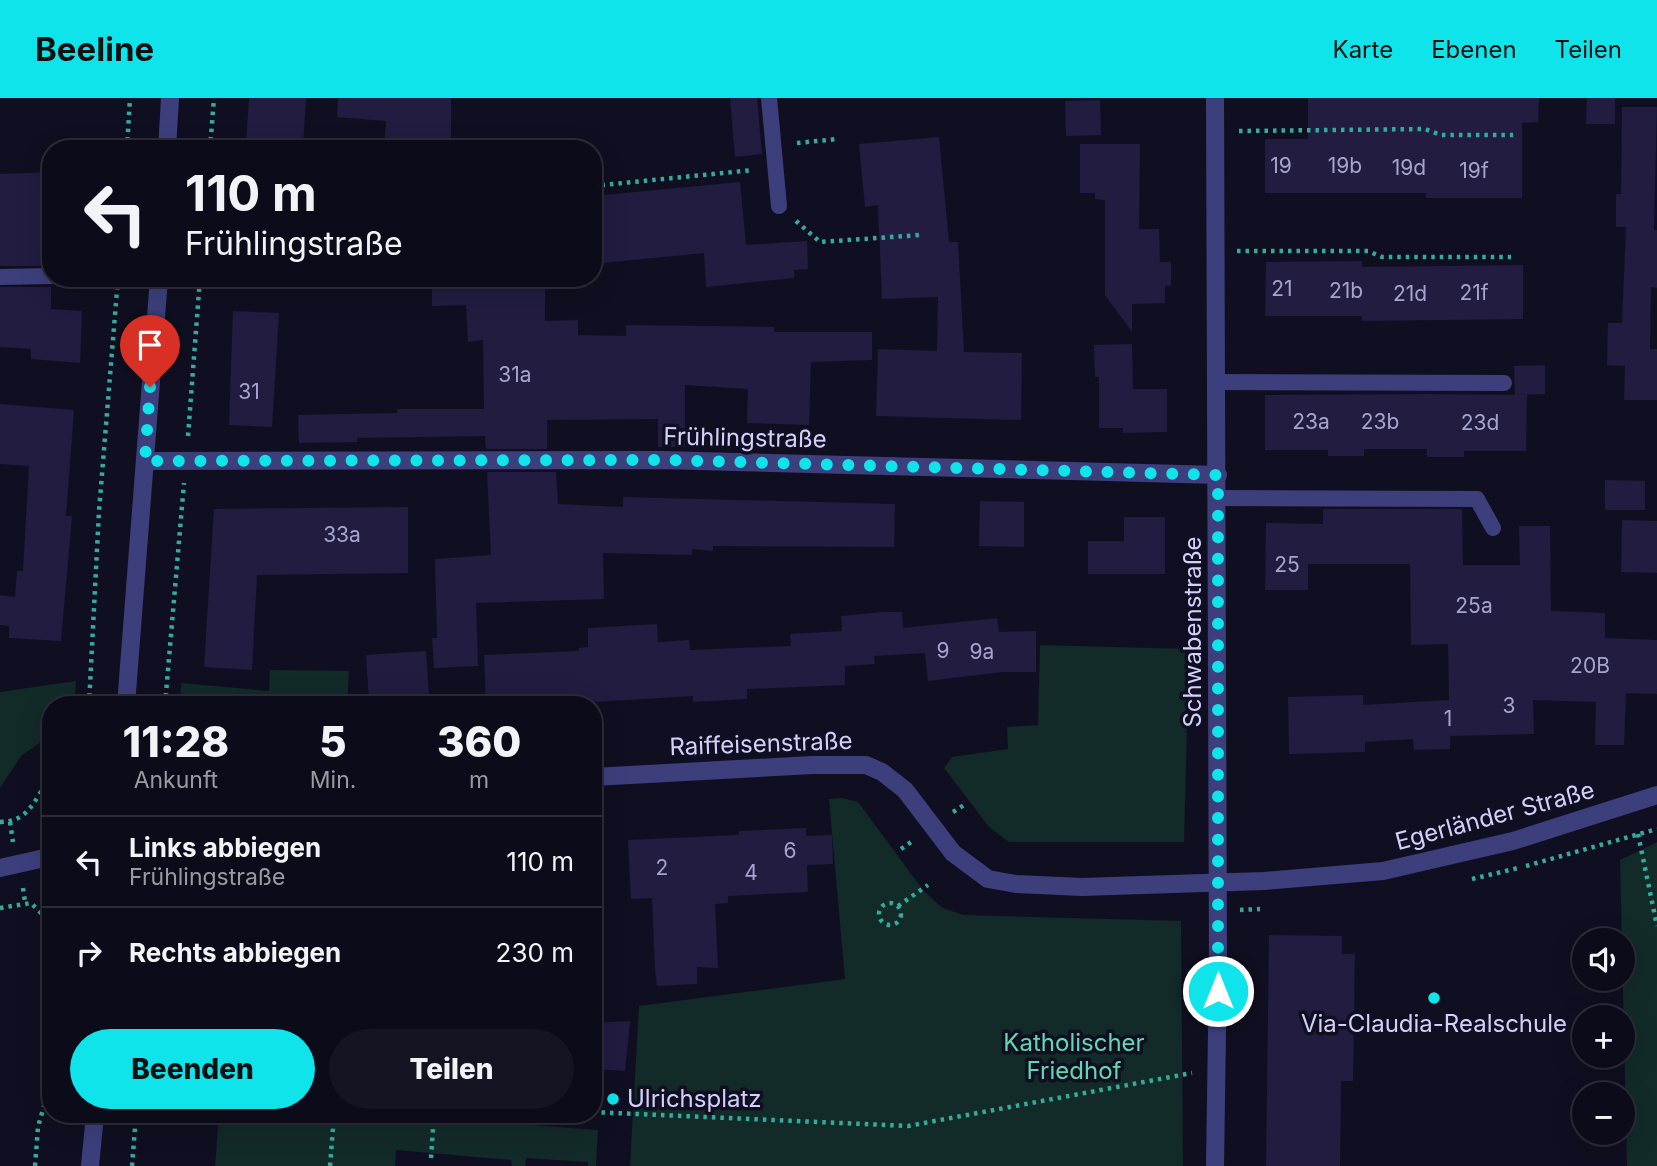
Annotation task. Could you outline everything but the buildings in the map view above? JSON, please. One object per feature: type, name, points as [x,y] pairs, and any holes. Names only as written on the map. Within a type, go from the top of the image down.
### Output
[{"type":"street","points":[[168,140],[170,98]]},
{"type":"street","name":"Schwabenstraße","points":[[1215,98],[1218,475],[1215,1166]]},
{"type":"street","points":[[127,696],[158,287]]},
{"type":"street","name":"Frühlingstraße","points":[[145,461],[662,460],[1218,475]]},
{"type":"street","name":"Raiffeisenstraße","points":[[602,776],[866,765],[882,772],[905,790],[953,853],[964,864],[988,879],[1016,884],[1082,887],[1218,883]]},
{"type":"street","name":"Egerländer Straße","points":[[1218,883],[1298,880],[1383,871],[1513,841],[1657,795]]},
{"type":"street","points":[[0,868],[42,856]]},
{"type":"street","points":[[90,1166],[94,1123]]},
{"type":"lane","points":[[769,98],[779,206]]},
{"type":"lane","points":[[0,277],[42,276]]},
{"type":"lane","points":[[1217,382],[1504,383]]},
{"type":"lane","points":[[1218,498],[1477,499],[1493,528]]},
{"type":"path","points":[[128,140],[130,98]]},
{"type":"path","points":[[211,140],[214,98]]},
{"type":"path","points":[[1215,131],[1425,129],[1441,135],[1513,135]]},
{"type":"path","points":[[773,146],[838,139]]},
{"type":"path","points":[[602,185],[775,168]]},
{"type":"path","points":[[779,206],[820,242],[920,235]]},
{"type":"path","points":[[1216,251],[1368,251],[1382,257],[1511,257]]},
{"type":"path","points":[[89,696],[99,511],[117,287]]},
{"type":"path","points":[[166,696],[199,287]]},
{"type":"path","points":[[0,822],[9,822],[26,815],[42,788]]},
{"type":"path","points":[[1638,834],[1657,926]]},
{"type":"path","points":[[898,906],[928,885]]},
{"type":"path","points":[[0,908],[25,902],[31,903],[42,914]]},
{"type":"path","points":[[890,903],[898,906],[901,916],[898,923],[887,925],[881,921],[879,911],[883,905],[890,903]]},
{"type":"path","points":[[602,1112],[908,1126],[1200,1071]]},
{"type":"path","points":[[35,1166],[38,1127],[42,1113]]},
{"type":"path","points":[[132,1166],[135,1123]]},
{"type":"path","points":[[330,1166],[333,1123]]},
{"type":"path","points":[[431,1158],[433,1123]]},
{"type":"green space","points":[[1040,645],[1189,649],[1184,842],[1009,842],[989,827],[944,768],[952,757],[1008,749],[1007,727],[1038,725]]},
{"type":"green space","points":[[270,670],[349,671],[348,696],[180,696],[181,683],[269,691]]},
{"type":"green space","points":[[76,681],[75,696],[42,696],[42,741],[21,756],[0,788],[0,692]]},
{"type":"green space","name":"Katholischer Friedhof","points":[[842,798],[858,802],[923,890],[941,907],[963,915],[1181,921],[1183,1166],[630,1166],[639,1006],[845,979],[829,799]]},
{"type":"green space","points":[[1657,842],[1657,1166],[1627,1166],[1627,1145],[1635,1145],[1635,1082],[1625,1082],[1625,1068],[1635,1068],[1635,1005],[1623,1005],[1623,991],[1635,991],[1635,928],[1622,928],[1620,860]]},
{"type":"green space","points":[[218,1123],[506,1123],[598,1130],[596,1166],[588,1166],[588,1162],[526,1158],[525,1166],[512,1166],[511,1160],[396,1150],[395,1166],[215,1166]]},
{"type":"place","name":"Via-Claudia-Realschule","points":[[1434,998]]},
{"type":"place","name":"Ulrichsplatz","points":[[613,1099]]},
{"type":"route","points":[[150,387],[145,461],[662,460],[1218,475],[1218,991]]}]
